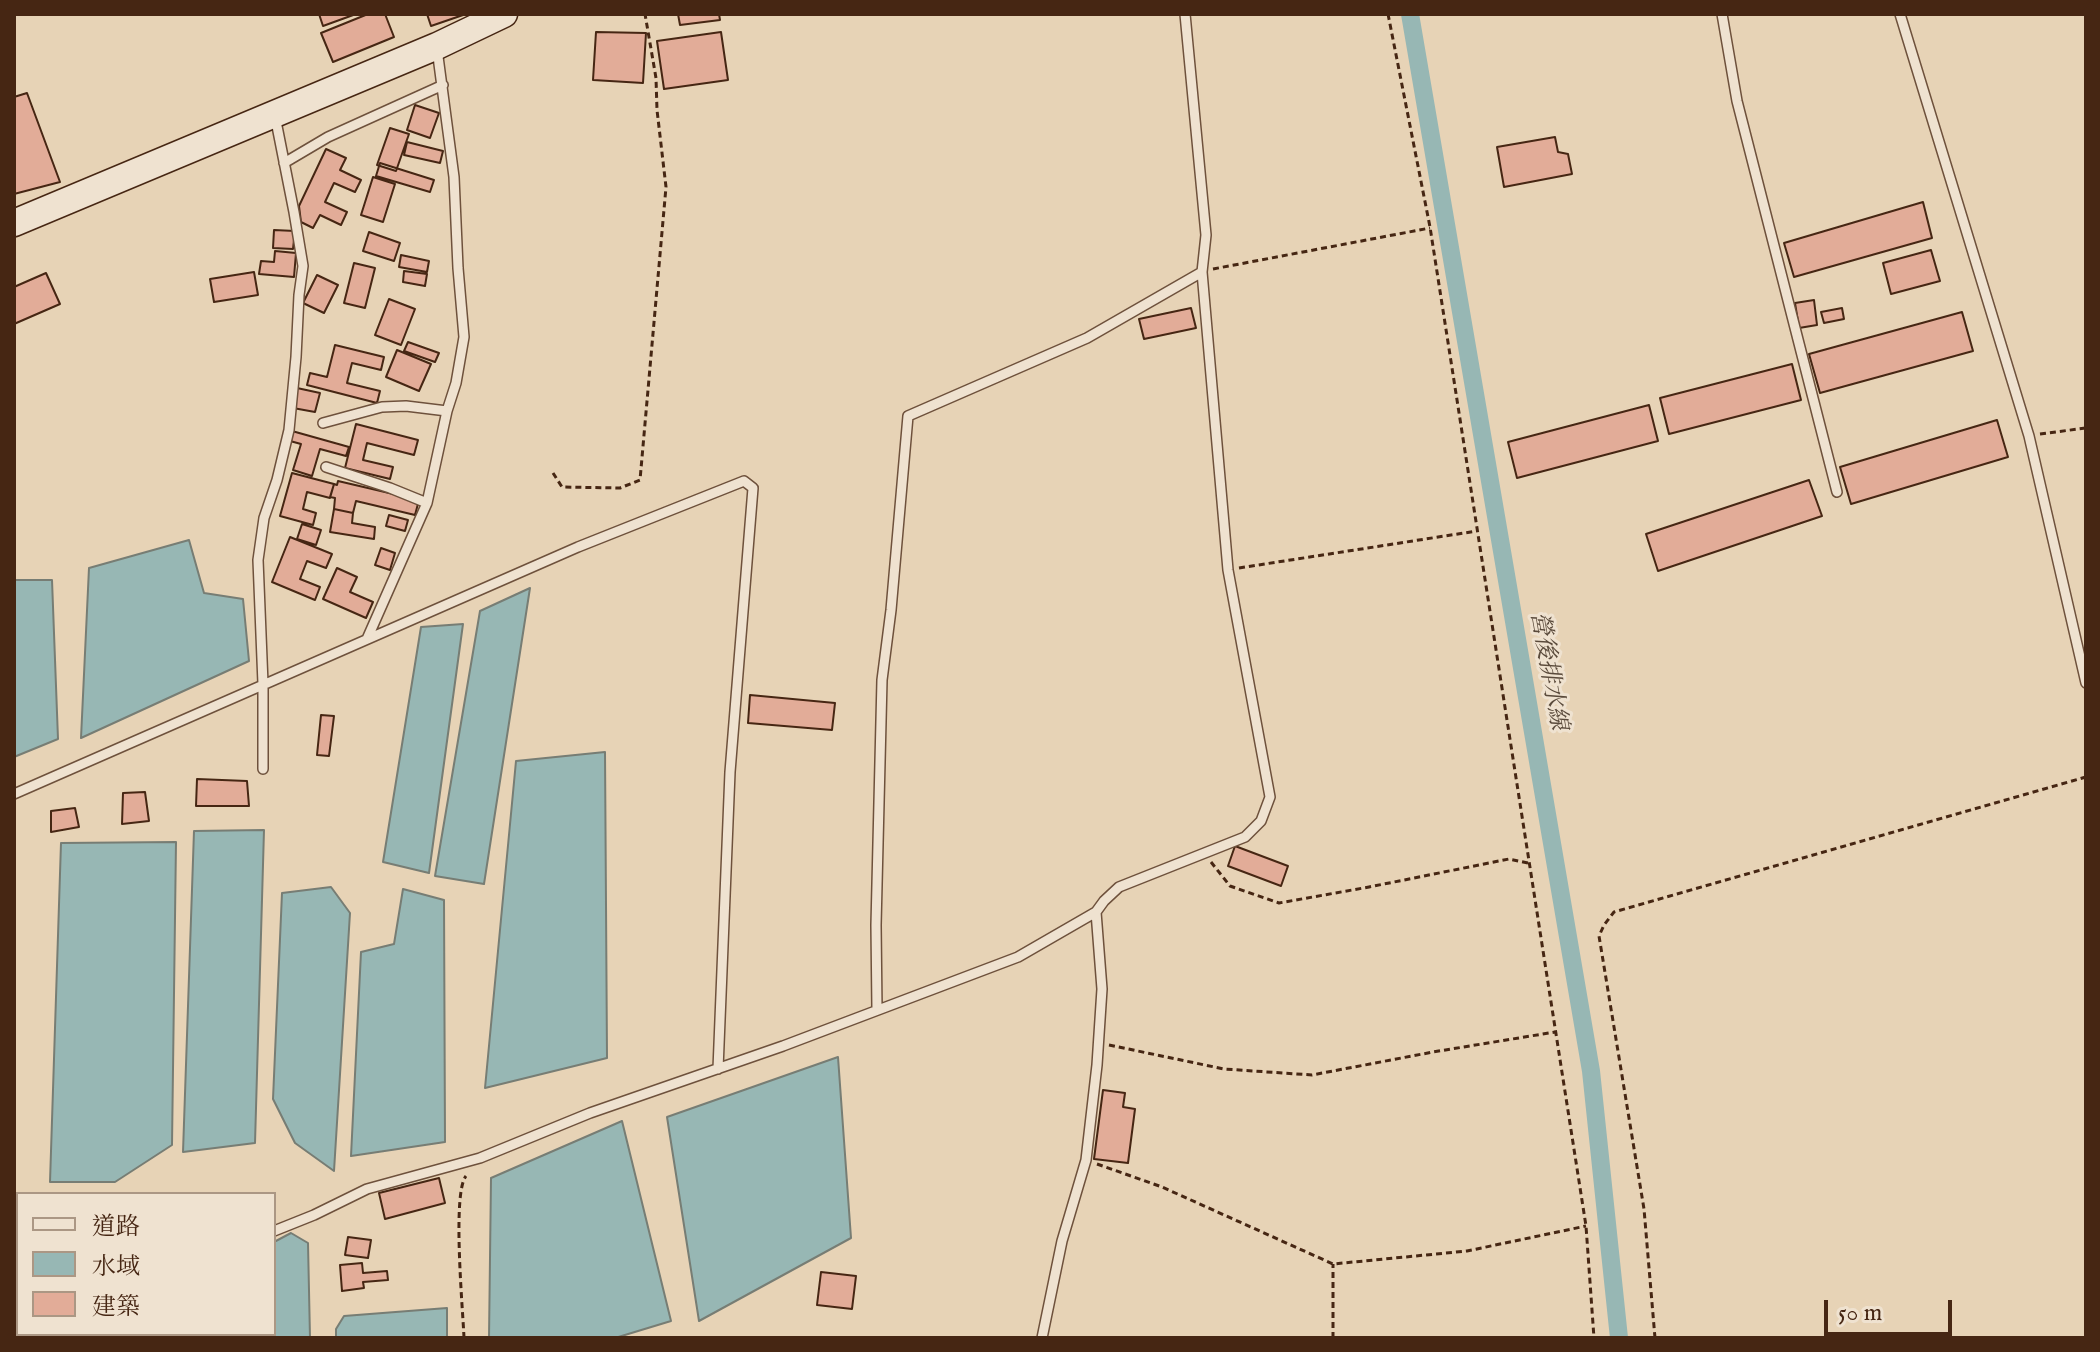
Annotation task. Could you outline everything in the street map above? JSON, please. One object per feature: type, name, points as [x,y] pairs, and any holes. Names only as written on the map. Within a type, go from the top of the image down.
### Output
[{"type":"main road","points":[[14,223],[437,46],[504,14]]},
{"type":"lane","points":[[276,1230],[367,1189],[480,1158],[590,1113],[718,1069],[1018,957],[1096,912],[1119,887],[1245,837],[1261,821],[1270,797],[1228,570],[1202,272],[1206,235],[1185,14]]},
{"type":"lane","points":[[1722,14],[1737,101],[1837,492]]},
{"type":"lane","points":[[1900,14],[2029,436],[2086,683]]},
{"type":"lane","points":[[367,639],[427,503],[464,337],[454,177],[437,46]]},
{"type":"lane","points":[[284,163],[328,137],[443,85]]},
{"type":"lane","points":[[263,769],[258,560],[264,518],[289,430],[303,266],[275,112]]},
{"type":"lane","points":[[877,1010],[882,680],[908,416],[1087,338],[1202,272]]},
{"type":"lane","points":[[323,423],[382,407],[406,406],[447,411]]},
{"type":"lane","points":[[326,467],[427,503]]},
{"type":"lane","points":[[14,794],[646,519],[744,481],[753,488],[730,772],[718,1069]]},
{"type":"lane","points":[[1042,1338],[1062,1241],[1086,1160],[1102,989],[1096,912]]},
{"type":"path","points":[[553,473],[562,487],[620,488],[640,480],[666,187],[656,78],[645,14]]},
{"type":"path","points":[[1388,14],[1430,227],[1586,1226],[1594,1338]]},
{"type":"path","points":[[1202,272],[1430,227]]},
{"type":"path","points":[[2029,436],[2086,428]]},
{"type":"path","points":[[1228,570],[1477,531]]},
{"type":"path","points":[[1655,1338],[1644,1209],[1599,936],[1604,925],[1614,912],[2086,777]]},
{"type":"path","points":[[1205,853],[1230,886],[1279,903],[1509,859],[1528,863]]},
{"type":"path","points":[[1099,1043],[1224,1069],[1312,1075],[1555,1032]]},
{"type":"path","points":[[464,1338],[460,1259],[461,1182],[480,1158]]},
{"type":"path","points":[[1086,1160],[1162,1187],[1333,1264],[1467,1251],[1586,1226]]},
{"type":"path","points":[[1333,1264],[1333,1338]]},
{"type":"water","points":[[189,540],[204,593],[243,599],[249,661],[81,738],[89,568]]},
{"type":"water","points":[[14,580],[52,580],[58,739],[14,757]]},
{"type":"water","points":[[530,588],[484,884],[435,876],[480,611]]},
{"type":"water","points":[[463,624],[429,873],[383,862],[421,627]]},
{"type":"water","points":[[605,752],[607,1058],[485,1088],[516,761]]},
{"type":"water","points":[[264,830],[255,1143],[183,1152],[194,831]]},
{"type":"water","points":[[176,842],[172,1145],[115,1182],[50,1182],[61,843]]},
{"type":"water","points":[[331,887],[350,913],[334,1171],[295,1143],[273,1099],[282,893]]},
{"type":"water","points":[[403,889],[444,900],[445,1142],[351,1156],[361,952],[394,944]]},
{"type":"water","points":[[838,1057],[851,1238],[699,1321],[667,1117]]},
{"type":"water","points":[[622,1121],[671,1321],[615,1338],[489,1338],[491,1178]]},
{"type":"water","points":[[291,1233],[308,1243],[310,1338],[264,1338],[276,1336],[276,1241]]},
{"type":"water","points":[[447,1308],[447,1338],[336,1338],[336,1329],[344,1316]]},
{"type":"building","points":[[319,14],[356,14],[323,26]]},
{"type":"building","points":[[368,14],[385,14],[394,37],[333,62],[321,33]]},
{"type":"building","points":[[427,14],[466,14],[431,26]]},
{"type":"building","points":[[678,14],[719,14],[720,20],[680,25]]},
{"type":"building","points":[[596,32],[646,33],[643,83],[593,80]]},
{"type":"building","points":[[721,32],[728,80],[664,89],[657,41]]},
{"type":"building","points":[[27,93],[60,182],[14,194],[14,97]]},
{"type":"building","points":[[415,105],[439,113],[430,138],[407,130]]},
{"type":"building","points":[[390,128],[409,134],[396,171],[377,165]]},
{"type":"building","points":[[1555,137],[1558,152],[1568,154],[1572,174],[1504,187],[1497,147]]},
{"type":"building","points":[[407,142],[443,151],[440,163],[404,155]]},
{"type":"building","points":[[326,149],[346,158],[340,170],[361,180],[355,192],[334,183],[325,202],[347,212],[341,225],[320,215],[313,228],[301,222],[299,206]]},
{"type":"building","points":[[380,163],[434,180],[430,192],[376,176]]},
{"type":"building","points":[[373,177],[395,184],[383,222],[361,215]]},
{"type":"building","points":[[1923,202],[1932,238],[1794,277],[1784,243]]},
{"type":"building","points":[[274,230],[295,231],[293,249],[273,248]]},
{"type":"building","points":[[369,232],[400,243],[394,261],[363,251]]},
{"type":"building","points":[[1931,250],[1940,281],[1891,294],[1883,263]]},
{"type":"building","points":[[275,251],[296,253],[294,277],[259,274],[261,261],[274,262]]},
{"type":"building","points":[[401,255],[429,261],[427,272],[399,267]]},
{"type":"building","points":[[354,263],[375,268],[365,308],[344,303]]},
{"type":"building","points":[[404,271],[427,274],[425,286],[403,282]]},
{"type":"building","points":[[254,272],[258,295],[214,302],[210,279]]},
{"type":"building","points":[[46,273],[60,304],[14,324],[14,287]]},
{"type":"building","points":[[317,275],[338,285],[324,313],[303,303]]},
{"type":"building","points":[[389,299],[415,309],[401,345],[375,335]]},
{"type":"building","points":[[1814,300],[1817,325],[1799,328],[1795,303]]},
{"type":"building","points":[[1191,308],[1196,328],[1144,339],[1139,319]]},
{"type":"building","points":[[1842,308],[1844,319],[1824,323],[1821,312]]},
{"type":"building","points":[[1962,312],[1973,351],[1820,393],[1809,354]]},
{"type":"building","points":[[408,342],[439,353],[435,362],[404,351]]},
{"type":"building","points":[[335,345],[384,357],[381,370],[352,363],[347,383],[380,391],[377,403],[307,385],[310,373],[327,377]]},
{"type":"building","points":[[397,350],[431,364],[419,391],[386,377]]},
{"type":"building","points":[[1792,364],[1801,400],[1669,434],[1660,398]]},
{"type":"building","points":[[297,388],[320,393],[315,412],[293,408]]},
{"type":"building","points":[[1649,405],[1658,441],[1517,478],[1508,442]]},
{"type":"building","points":[[1997,420],[2008,457],[1851,504],[1840,467]]},
{"type":"building","points":[[356,424],[418,440],[414,455],[367,443],[363,460],[393,467],[390,479],[345,468]]},
{"type":"building","points":[[292,431],[349,447],[346,456],[320,449],[312,476],[293,470],[301,444],[290,441]]},
{"type":"building","points":[[292,473],[334,484],[330,498],[307,492],[303,509],[316,513],[313,525],[280,516]]},
{"type":"building","points":[[1809,480],[1822,516],[1658,571],[1646,534]]},
{"type":"building","points":[[338,481],[419,500],[415,515],[356,501],[353,513],[334,509],[335,498],[330,497]]},
{"type":"building","points":[[334,509],[353,513],[352,523],[375,527],[374,539],[330,532]]},
{"type":"building","points":[[389,515],[408,520],[405,531],[386,526]]},
{"type":"building","points":[[302,524],[321,530],[316,545],[297,539]]},
{"type":"building","points":[[290,537],[332,554],[326,568],[307,561],[300,579],[320,587],[315,600],[272,582]]},
{"type":"building","points":[[381,548],[395,553],[390,570],[375,565]]},
{"type":"building","points":[[337,568],[357,577],[350,592],[373,602],[366,618],[323,599]]},
{"type":"building","points":[[750,695],[835,703],[832,730],[748,723]]},
{"type":"building","points":[[321,715],[334,716],[329,756],[317,755]]},
{"type":"building","points":[[197,779],[247,781],[249,806],[196,806]]},
{"type":"building","points":[[145,792],[149,821],[122,824],[123,793]]},
{"type":"building","points":[[75,808],[79,827],[51,832],[51,811]]},
{"type":"building","points":[[1235,846],[1288,866],[1281,886],[1228,866]]},
{"type":"building","points":[[1103,1090],[1125,1093],[1123,1107],[1135,1109],[1128,1163],[1094,1159]]},
{"type":"building","points":[[439,1178],[445,1203],[385,1219],[379,1193]]},
{"type":"building","points":[[348,1237],[371,1240],[368,1258],[345,1255]]},
{"type":"building","points":[[362,1263],[363,1273],[387,1271],[388,1280],[363,1282],[364,1288],[342,1291],[340,1265]]},
{"type":"building","points":[[821,1272],[856,1276],[852,1309],[817,1305]]},
{"type":"waterway","name":"營後排水線","points":[[1410,14],[1591,1071],[1619,1338]]}]
